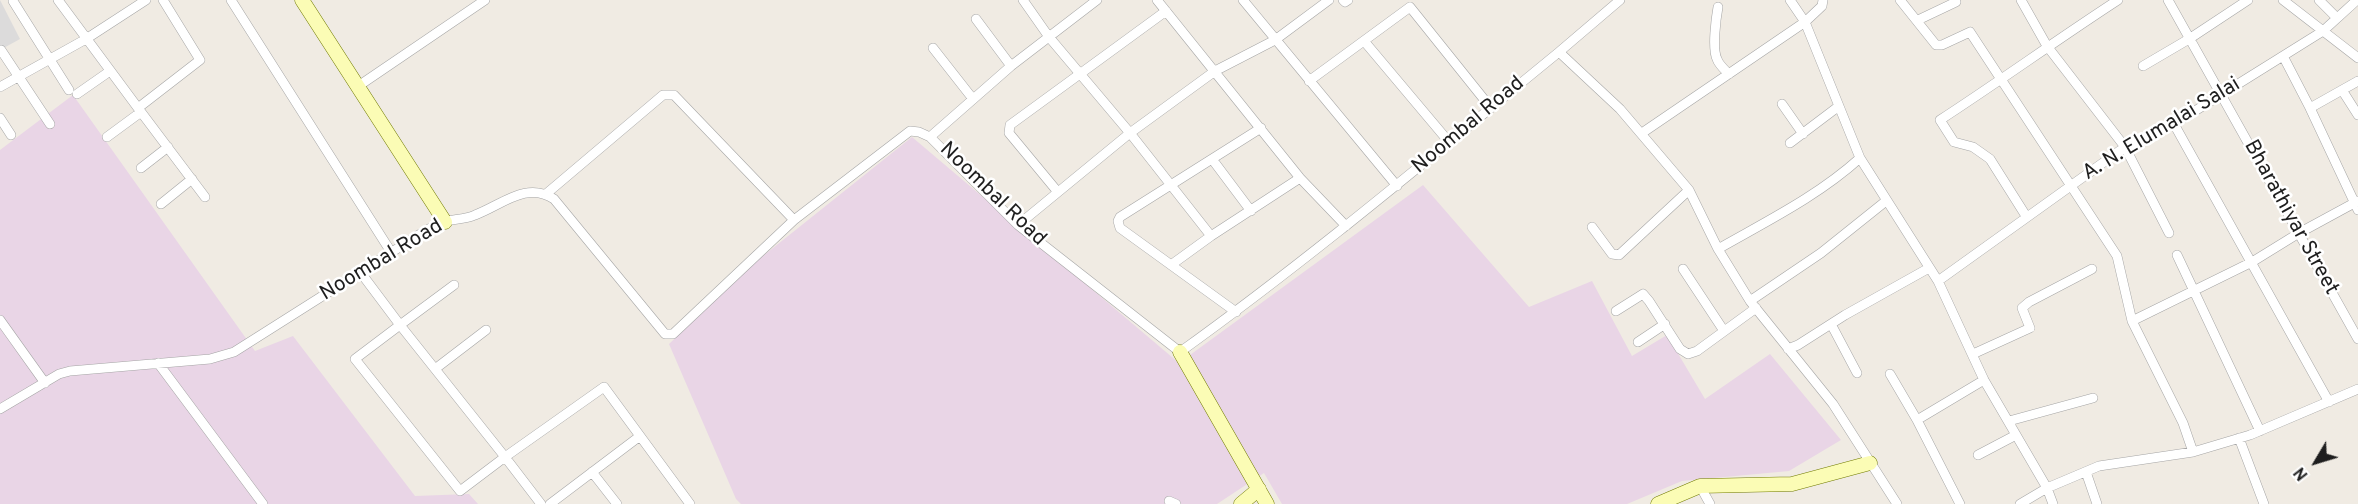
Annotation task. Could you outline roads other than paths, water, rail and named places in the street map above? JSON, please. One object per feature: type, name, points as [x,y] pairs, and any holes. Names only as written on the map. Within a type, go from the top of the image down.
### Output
[{"type":"street","points":[[58,0],[205,197]]},
{"type":"street","points":[[0,87],[86,39],[146,0]]},
{"type":"street","points":[[107,137],[200,60],[163,0]]},
{"type":"street","points":[[231,0],[391,252]]},
{"type":"street","points":[[302,0],[445,222]]},
{"type":"street","points":[[357,87],[485,0]]},
{"type":"street","points":[[1023,0],[1049,37],[1130,133],[1210,236]]},
{"type":"street","points":[[930,137],[1011,66],[1096,0]]},
{"type":"street","points":[[1157,0],[1300,178],[1346,226]]},
{"type":"street","points":[[1243,0],[1397,186]]},
{"type":"street","points":[[1311,0],[1317,8]]},
{"type":"street","points":[[1018,225],[1130,133],[1215,72],[1275,40],[1329,0]]},
{"type":"street","points":[[1343,0],[1345,2],[1348,0]]},
{"type":"street","points":[[1309,81],[1420,0]]},
{"type":"street","name":"Noombal Road","points":[[0,409],[59,374],[70,371],[210,359],[234,352],[391,252],[445,222],[474,216],[519,194],[531,192],[546,194],[554,199],[664,334],[673,334],[794,220],[910,131],[930,137],[1018,225],[1180,352],[1236,312],[1397,186],[1620,0]]},
{"type":"street","points":[[1790,0],[1805,22],[1860,158],[1938,281],[1974,354],[1984,380],[2047,488],[2053,504]]},
{"type":"street","points":[[1642,133],[1805,22],[1822,6],[1823,0]]},
{"type":"street","points":[[1900,0],[1933,42],[1939,45],[1970,32],[2117,256],[2132,321],[2184,423],[2193,452]]},
{"type":"street","points":[[2021,0],[2047,46],[2126,147],[2169,232]]},
{"type":"street","points":[[2026,216],[1990,159],[1973,147],[1954,142],[1940,120],[1979,96],[2047,46],[2118,0]]},
{"type":"street","name":"Bharathiyar Street","points":[[2168,0],[2358,339]]},
{"type":"street","points":[[2143,66],[2248,0]]},
{"type":"street","points":[[2283,0],[2358,58]]},
{"type":"street","points":[[2319,0],[2337,18]]},
{"type":"street","name":"A. N. Elumalai Salai","points":[[1938,281],[2026,216],[2126,147],[2174,124],[2323,31],[2357,0]]},
{"type":"street","points":[[13,1],[73,92],[110,70]]},
{"type":"street","points":[[1918,20],[1942,4],[1956,2]]},
{"type":"street","points":[[1410,7],[1491,108]]},
{"type":"street","points":[[1718,7],[1714,29],[1715,55],[1729,74]]},
{"type":"street","points":[[1058,191],[1018,146],[1009,133],[1010,125],[1166,11]]},
{"type":"street","points":[[976,19],[1011,66]]},
{"type":"street","points":[[1364,41],[1449,142]]},
{"type":"street","points":[[933,48],[973,99]]},
{"type":"street","points":[[1,50],[50,124]]},
{"type":"street","points":[[1559,52],[1620,109],[1689,190],[1719,249],[1753,305],[1833,404],[1897,504]]},
{"type":"street","points":[[2132,321],[2252,262],[2299,233],[2357,205],[2283,56]]},
{"type":"street","points":[[2310,108],[2358,81]]},
{"type":"street","points":[[2342,90],[2358,115]]},
{"type":"street","points":[[546,194],[663,95],[675,95],[794,220]]},
{"type":"street","points":[[1782,104],[1803,134]]},
{"type":"street","points":[[1790,143],[1839,106]]},
{"type":"street","points":[[0,118],[11,135]]},
{"type":"street","points":[[2174,124],[2329,402]]},
{"type":"street","points":[[1236,312],[1120,228],[1118,221],[1120,217],[1260,128]]},
{"type":"street","points":[[141,168],[168,147]]},
{"type":"street","points":[[1719,249],[1809,197],[1836,179],[1860,158]]},
{"type":"street","points":[[1212,159],[1251,211]]},
{"type":"street","points":[[1171,265],[1210,236],[1300,178]]},
{"type":"street","points":[[161,204],[192,179]]},
{"type":"street","points":[[1592,227],[1612,254],[1619,255],[1689,190]]},
{"type":"street","points":[[1616,311],[1642,294],[1665,324],[1680,349],[1688,354],[1697,351],[1886,201]]},
{"type":"street","points":[[2177,255],[2192,292],[2260,431]]},
{"type":"street","points":[[1788,349],[1929,268]]},
{"type":"street","points":[[1974,354],[2030,328],[2022,309],[2029,302],[2092,268]]},
{"type":"street","points":[[1683,269],[1724,331]]},
{"type":"street","points":[[361,273],[541,504]]},
{"type":"street","points":[[454,285],[355,359],[459,491],[604,387],[690,504]]},
{"type":"street","points":[[0,320],[45,383]]},
{"type":"street","points":[[1638,342],[1665,324]]},
{"type":"street","points":[[1831,324],[1857,373]]},
{"type":"street","points":[[435,369],[486,330]]},
{"type":"street","points":[[1180,352],[1267,504]]},
{"type":"street","points":[[158,363],[263,504]]},
{"type":"street","points":[[1890,374],[1917,420],[1960,504]]},
{"type":"street","points":[[1917,420],[1984,380]]},
{"type":"street","points":[[2020,504],[2047,488],[2099,466],[2193,452],[2240,438],[2358,388]]},
{"type":"street","points":[[2009,421],[2094,398]]},
{"type":"street","points":[[1978,455],[2016,435]]},
{"type":"street","points":[[550,504],[640,436]]},
{"type":"street","points":[[2240,438],[2264,504]]},
{"type":"street","points":[[1658,504],[1700,486],[1792,484],[1870,463]]},
{"type":"street","points":[[592,472],[617,504]]},
{"type":"street","points":[[2086,472],[2097,504]]},
{"type":"street","points":[[1700,486],[1710,504]]},
{"type":"street","points":[[1241,504],[1259,489]]}]
